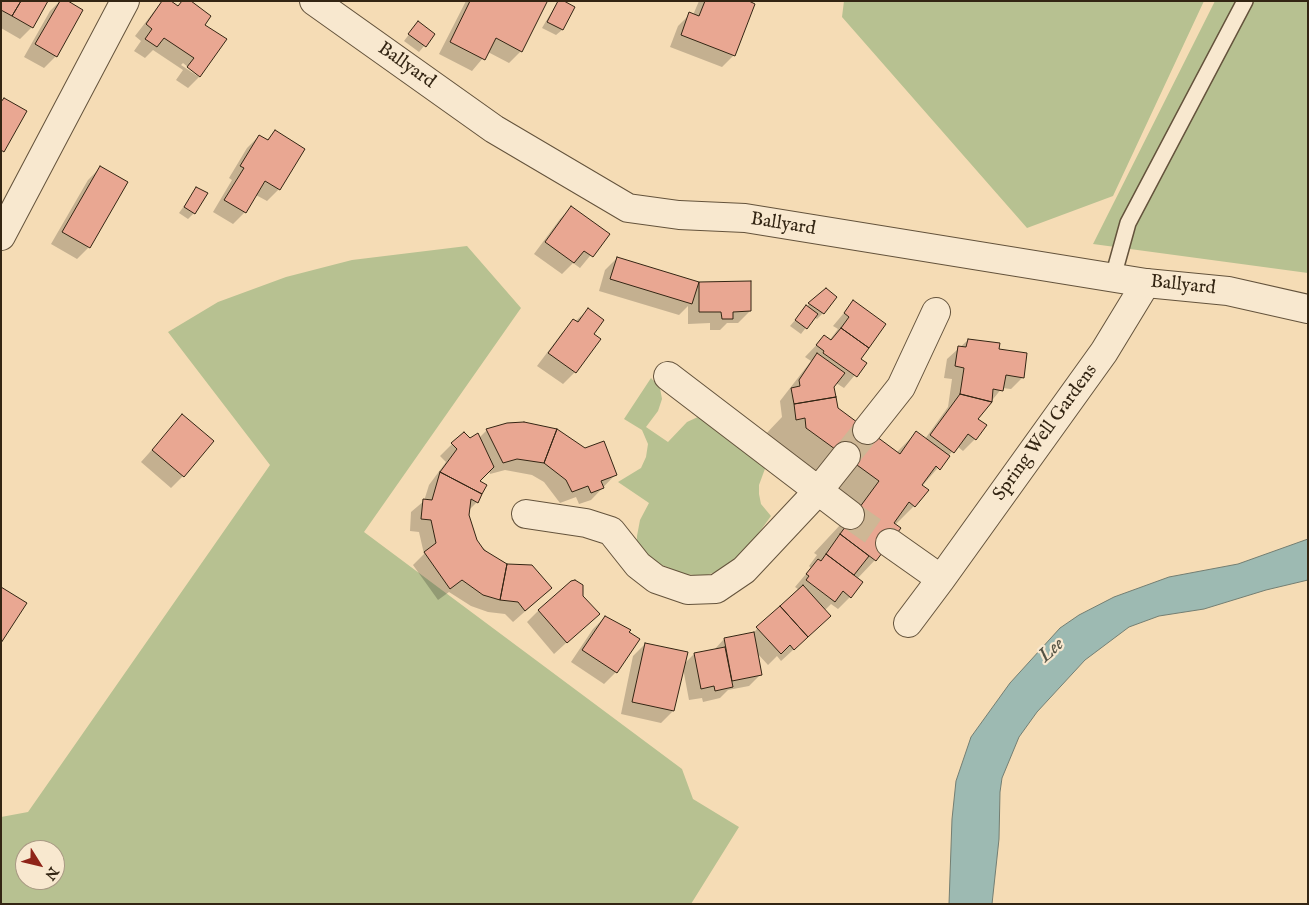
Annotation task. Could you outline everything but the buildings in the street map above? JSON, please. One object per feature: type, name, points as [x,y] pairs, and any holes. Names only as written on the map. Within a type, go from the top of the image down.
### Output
[{"type":"street","points":[[1,236],[125,1]]},
{"type":"street","name":"Ballyard","points":[[314,1],[494,129],[628,208],[679,215],[745,218],[1146,282],[1228,291],[1308,309]]},
{"type":"street","name":"Spring Well Gardens","points":[[908,623],[941,580],[1104,352],[1146,282]]},
{"type":"street","points":[[867,430],[901,387],[936,312]]},
{"type":"street","points":[[668,376],[850,515]]},
{"type":"street","points":[[526,514],[586,523],[611,531],[638,565],[656,579],[688,590],[716,589],[744,570],[819,490],[846,456]]},
{"type":"street","points":[[890,543],[941,580]]},
{"type":"lane","points":[[1113,277],[1128,223],[1245,1]]},
{"type":"green space","points":[[844,1],[1204,1],[1113,196],[1027,228],[842,17]]},
{"type":"green space","points":[[1215,1],[1308,1],[1308,273],[1093,244]]},
{"type":"green space","points":[[467,246],[521,308],[364,532],[682,769],[693,799],[739,827],[691,904],[1,904],[1,817],[28,812],[270,465],[168,332],[218,302],[286,277],[352,260]]},
{"type":"green space","points":[[651,378],[660,388],[662,399],[658,411],[646,427],[668,442],[687,422],[700,416],[766,466],[759,485],[759,494],[761,504],[771,516],[745,552],[719,571],[704,576],[684,574],[652,561],[637,543],[640,520],[649,503],[618,482],[641,468],[646,457],[648,444],[642,430],[624,419]]},
{"type":"water","name":"Lee","points":[[1308,539],[1308,580],[1266,590],[1204,609],[1159,616],[1129,627],[1085,660],[1037,712],[1019,737],[1002,778],[999,839],[992,904],[949,904],[952,819],[956,781],[971,737],[1010,683],[1060,628],[1079,615],[1114,597],[1169,577],[1238,564]]},
{"type":"tunnel","points":[[846,456],[867,430]]},
{"type":"tunnel","points":[[850,515],[890,543]]}]
